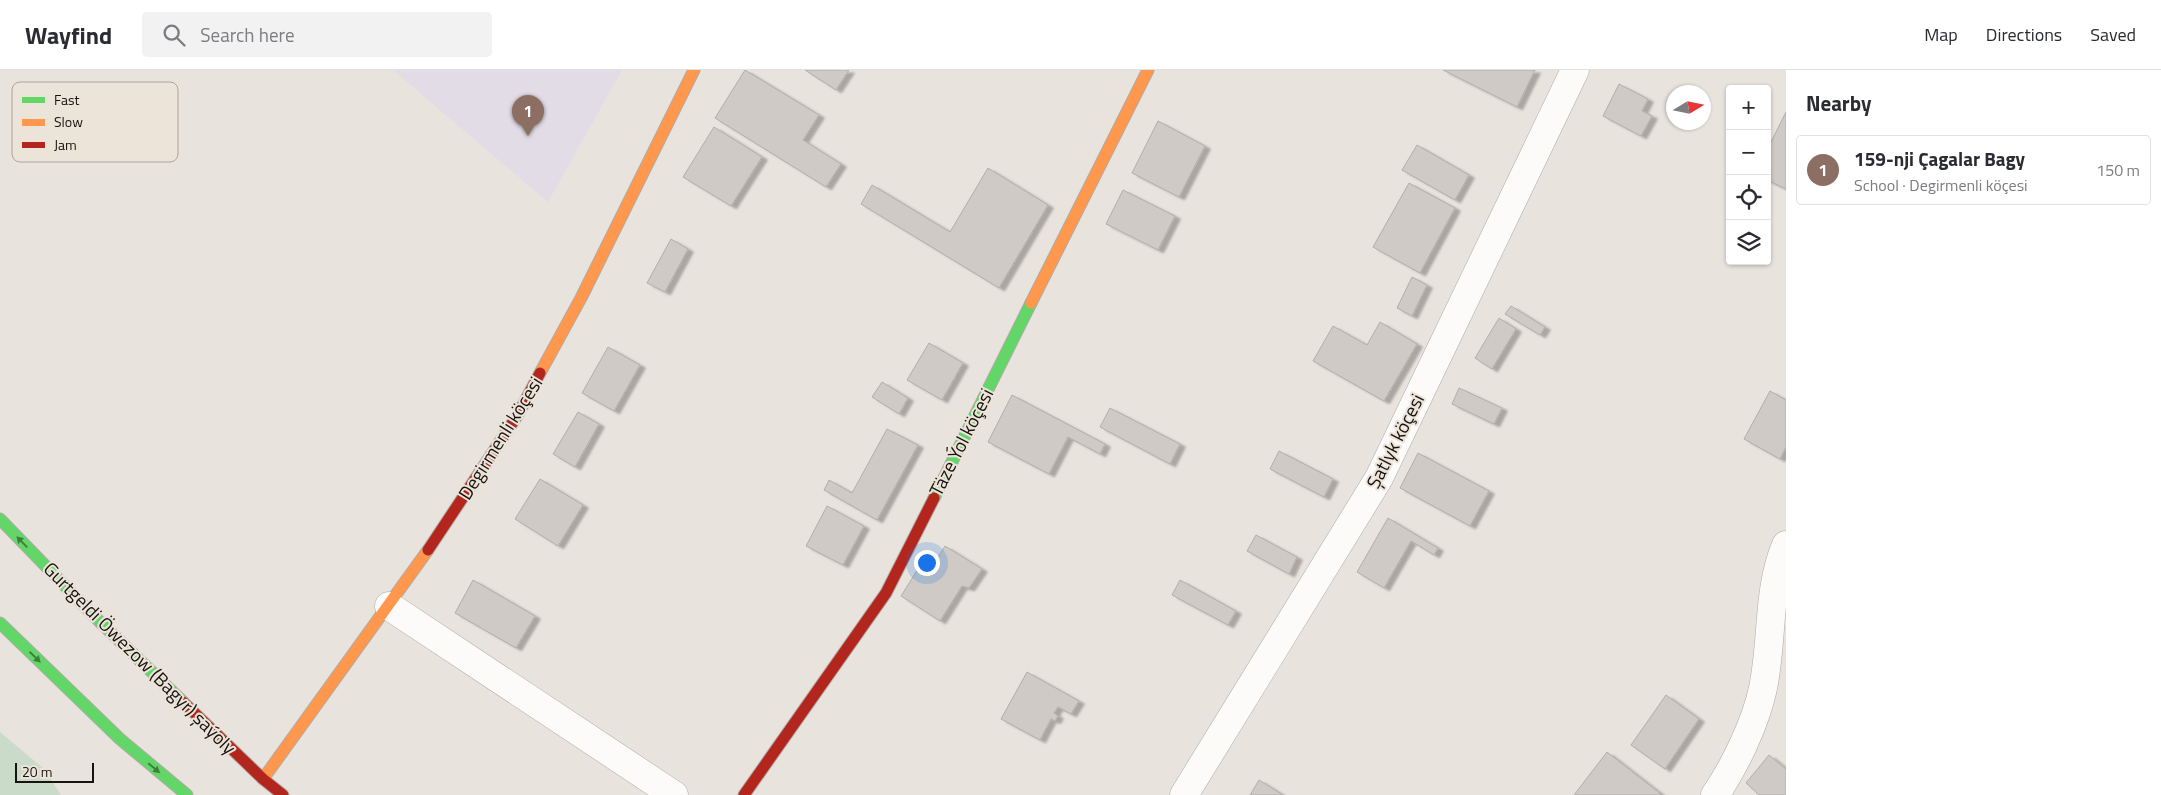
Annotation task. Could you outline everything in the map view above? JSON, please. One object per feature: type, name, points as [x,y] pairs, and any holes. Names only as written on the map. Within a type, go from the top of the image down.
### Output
[{"type":"street","name":"Degirmenli köçesi","points":[[263,779],[433,544],[518,416],[581,298],[694,70]]},
{"type":"street","name":"Täze Ýol köçesi","points":[[744,795],[886,593],[1148,70]]},
{"type":"street","name":"Şatlyk köçesi","points":[[1184,795],[1379,478],[1575,70]]},
{"type":"street","name":"Gurtgeldi Öwezow (Bagyr) şaýoly","points":[[0,519],[99,621],[263,779],[283,795]]},
{"type":"street","points":[[1715,795],[1747,737],[1763,688],[1775,578],[1786,545]]},
{"type":"street","points":[[389,606],[674,795]]},
{"type":"street","points":[[0,623],[120,739],[187,795]]},
{"type":"shaded area","points":[[393,70],[622,70],[548,202]]},
{"type":"green space","points":[[0,732],[44,769],[61,795],[0,795]]},
{"type":"building","points":[[745,70],[819,115],[803,140],[841,164],[826,187],[715,118]]},
{"type":"building","points":[[805,70],[849,70],[836,90]]},
{"type":"building","points":[[1443,70],[1535,70],[1517,107]]},
{"type":"building","points":[[1619,84],[1648,99],[1642,111],[1652,116],[1641,136],[1603,116]]},
{"type":"building","points":[[1786,112],[1786,189],[1771,182],[1771,142]]},
{"type":"building","points":[[1158,121],[1205,146],[1179,197],[1132,173]]},
{"type":"building","points":[[714,127],[762,157],[731,206],[683,177]]},
{"type":"building","points":[[1417,145],[1469,175],[1455,200],[1402,170]]},
{"type":"building","points":[[988,168],[1048,205],[999,288],[861,204],[872,185],[950,232]]},
{"type":"building","points":[[1409,183],[1455,208],[1420,273],[1373,247]]},
{"type":"building","points":[[1123,190],[1175,216],[1158,250],[1106,224]]},
{"type":"building","points":[[671,239],[688,249],[665,292],[647,283]]},
{"type":"building","points":[[1412,277],[1427,285],[1412,316],[1397,308]]},
{"type":"building","points":[[1511,306],[1545,327],[1540,335],[1505,314]]},
{"type":"building","points":[[1499,318],[1516,329],[1492,369],[1475,358]]},
{"type":"building","points":[[1380,322],[1417,344],[1384,401],[1313,361],[1333,326],[1367,345]]},
{"type":"building","points":[[929,343],[963,363],[942,400],[907,380]]},
{"type":"building","points":[[608,347],[640,365],[614,411],[582,393]]},
{"type":"building","points":[[882,382],[908,398],[899,414],[872,397]]},
{"type":"building","points":[[1459,388],[1502,408],[1494,424],[1452,404]]},
{"type":"building","points":[[1770,391],[1786,400],[1786,447],[1780,459],[1744,439]]},
{"type":"building","points":[[1012,395],[1105,444],[1100,454],[1068,437],[1049,474],[988,442]]},
{"type":"building","points":[[1110,408],[1180,444],[1170,464],[1100,427]]},
{"type":"building","points":[[578,412],[599,424],[575,467],[553,454]]},
{"type":"building","points":[[887,429],[918,445],[877,520],[824,490],[829,480],[852,493]]},
{"type":"building","points":[[1279,451],[1333,479],[1324,497],[1270,469]]},
{"type":"building","points":[[1418,453],[1489,491],[1470,526],[1400,488]]},
{"type":"building","points":[[540,479],[583,505],[558,546],[515,519]]},
{"type":"building","points":[[827,506],[864,526],[843,565],[806,546]]},
{"type":"building","points":[[1388,518],[1438,548],[1434,555],[1411,541],[1384,588],[1357,572]]},
{"type":"building","points":[[1256,535],[1297,557],[1289,574],[1247,551]]},
{"type":"building","points":[[945,546],[982,569],[969,588],[962,586],[940,621],[901,596],[918,569],[927,575]]},
{"type":"building","points":[[473,580],[535,616],[516,648],[455,613]]},
{"type":"building","points":[[1180,580],[1236,611],[1228,625],[1172,595]]},
{"type":"building","points":[[1027,672],[1079,701],[1071,714],[1058,707],[1054,713],[1058,716],[1055,721],[1051,719],[1040,740],[1001,719]]},
{"type":"building","points":[[1666,695],[1699,719],[1665,769],[1631,745]]},
{"type":"building","points":[[1607,752],[1661,794],[1574,795]]},
{"type":"building","points":[[1769,755],[1786,769],[1786,795],[1759,795],[1746,783]]},
{"type":"building","points":[[1259,780],[1283,795],[1250,795]]},
{"type":"traffic: fast","points":[[934,498],[1031,303]]},
{"type":"traffic: fast","points":[[0,519],[99,621],[183,702]]},
{"type":"traffic: fast","points":[[0,623],[120,739],[187,795]]},
{"type":"traffic: slow","points":[[540,373],[581,298],[694,70]]},
{"type":"traffic: slow","points":[[1031,303],[1148,70]]},
{"type":"traffic: slow","points":[[263,779],[428,550]]},
{"type":"traffic: jam","points":[[428,550],[517,416],[540,373]]},
{"type":"traffic: jam","points":[[744,795],[886,593],[934,498]]},
{"type":"traffic: jam","points":[[183,702],[263,779],[283,795]]},
{"type":"place","name":"159-nji Çagalar Bagy","points":[[528,136]]}]
